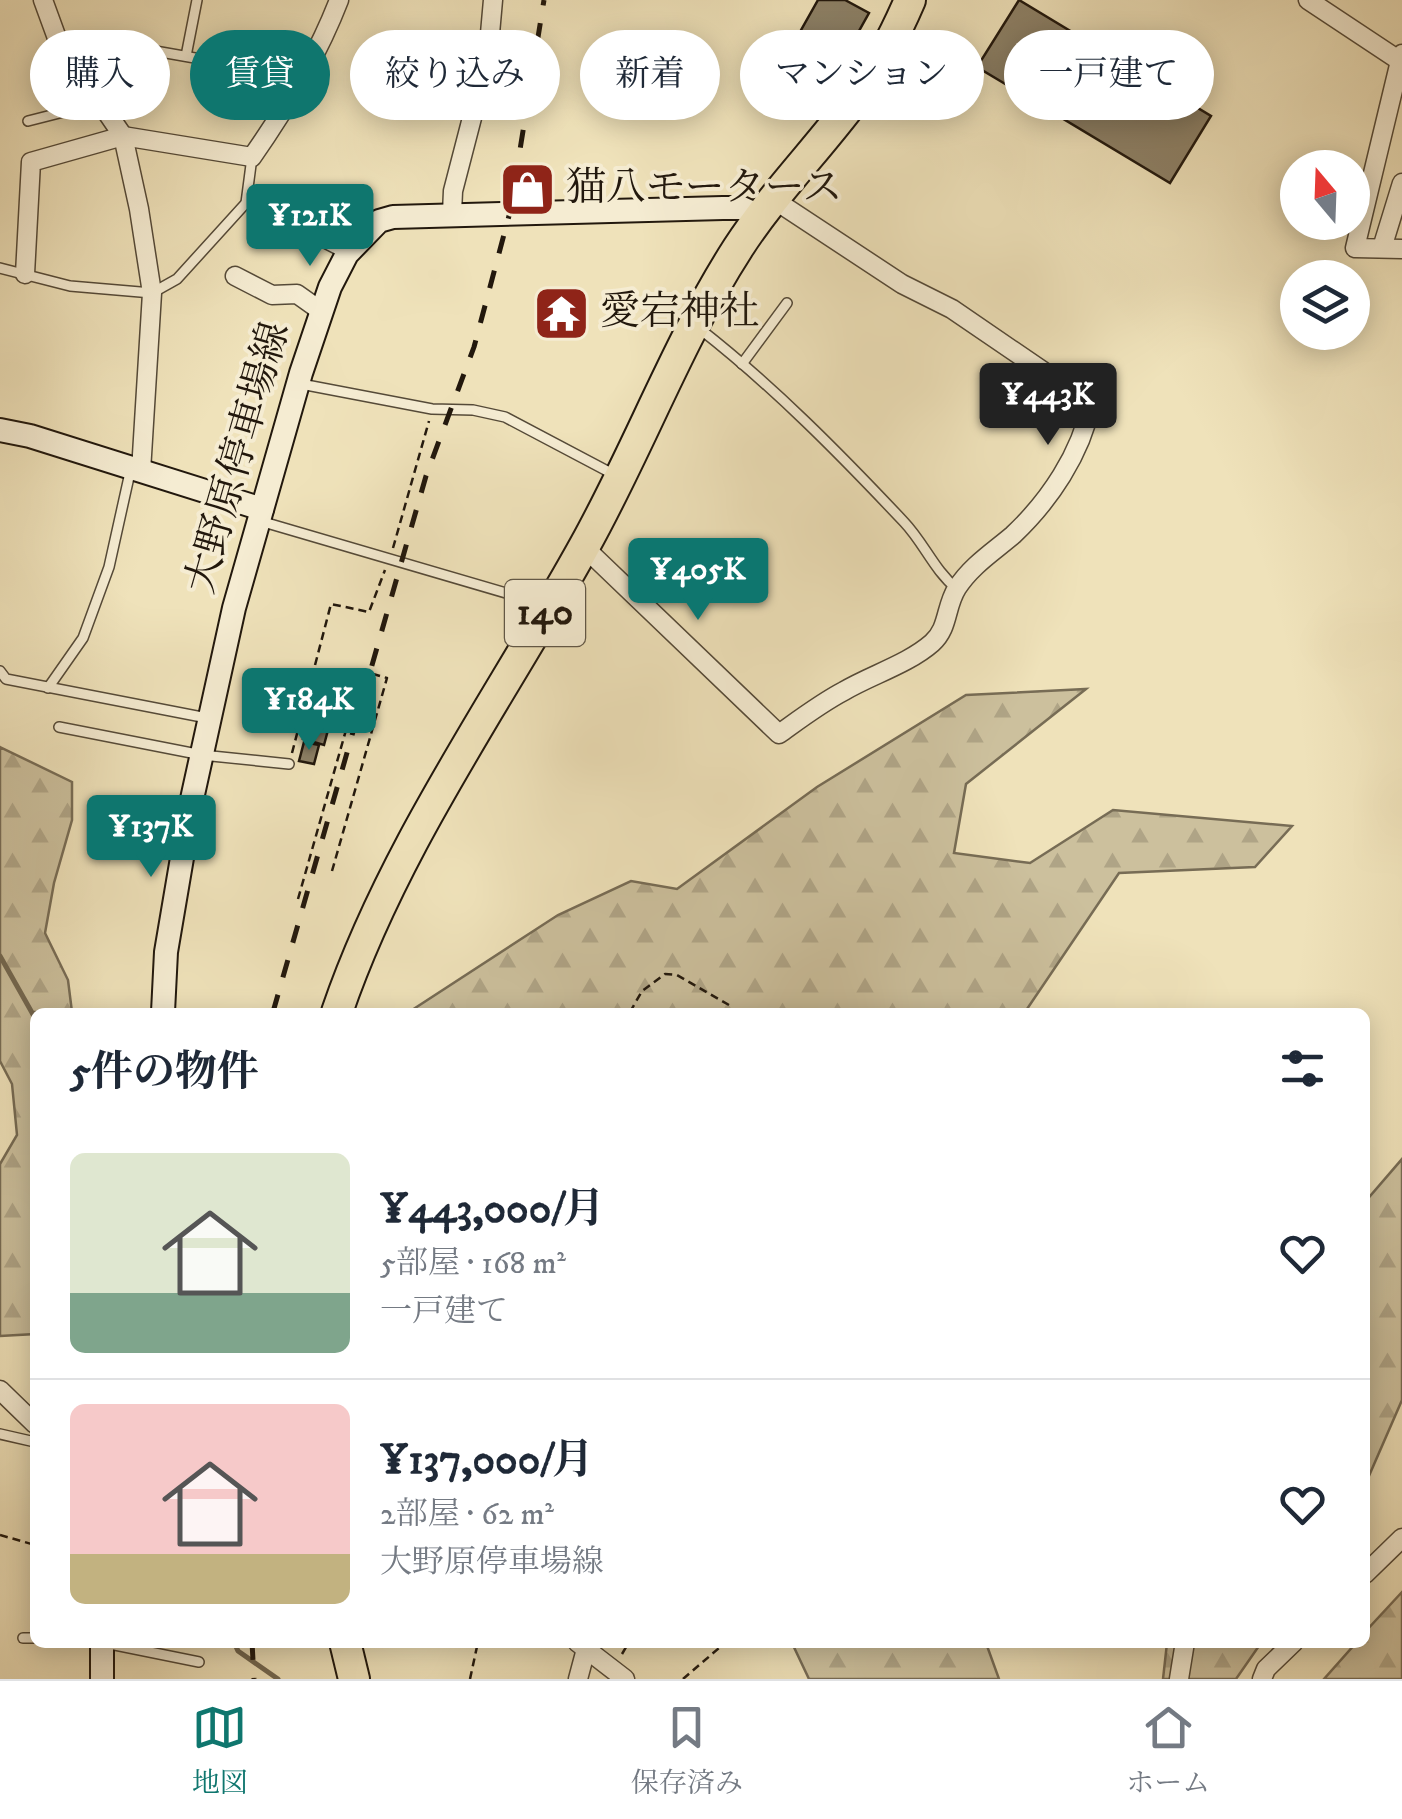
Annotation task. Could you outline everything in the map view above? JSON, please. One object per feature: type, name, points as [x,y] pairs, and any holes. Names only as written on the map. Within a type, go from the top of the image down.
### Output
[{"type":"highway","name":"140","points":[[339,1008],[390,882],[584,547],[694,324],[766,208],[856,98],[892,40],[910,0]]},
{"type":"highway","points":[[346,1648],[354,1679]]},
{"type":"main road","name":"大野原停車場線","points":[[163,1008],[166,952],[234,608],[321,311],[346,254],[378,221],[392,216],[766,208]]},
{"type":"main road","points":[[0,430],[136,469],[260,515]]},
{"type":"main road","points":[[102,1648],[102,1679]]},
{"type":"street","points":[[44,0],[54,30]]},
{"type":"street","points":[[25,274],[31,162],[123,136],[252,157],[320,47],[338,0]]},
{"type":"street","points":[[491,30],[494,0]]},
{"type":"street","points":[[1308,0],[1401,57],[1355,248],[1402,249]]},
{"type":"street","points":[[113,120],[123,136],[152,293],[136,469]]},
{"type":"street","points":[[452,214],[452,191],[470,120]]},
{"type":"street","points":[[1382,248],[1402,183]]},
{"type":"street","points":[[584,547],[779,734],[842,692],[928,646],[944,630],[956,589],[1052,494],[1088,420],[1091,404],[952,309],[766,208]]},
{"type":"street","points":[[235,276],[272,295],[297,294],[321,311]]},
{"type":"street","points":[[0,1390],[30,1419]]},
{"type":"street","points":[[1370,1569],[1402,1538]]},
{"type":"street","points":[[578,1679],[582,1648]]},
{"type":"street","points":[[585,1648],[625,1679]]},
{"type":"street","points":[[1179,1679],[1185,1648]]},
{"type":"street","points":[[1262,1679],[1266,1669],[1288,1648]]},
{"type":"lane","points":[[186,56],[197,0]]},
{"type":"lane","points":[[170,53],[190,57]]},
{"type":"lane","points":[[28,122],[35,120]]},
{"type":"lane","points":[[0,268],[70,286],[152,293],[177,279],[246,203],[252,157]]},
{"type":"lane","points":[[246,203],[346,254]]},
{"type":"lane","points":[[742,364],[787,303]]},
{"type":"lane","points":[[694,324],[742,364],[909,526],[940,575],[956,589]]},
{"type":"lane","points":[[298,384],[432,409],[473,410],[505,417],[621,478]]},
{"type":"lane","points":[[48,688],[84,638],[136,469]]},
{"type":"lane","points":[[260,515],[389,560],[550,606]]},
{"type":"lane","points":[[0,672],[6,679],[210,718]]},
{"type":"lane","points":[[58,728],[202,755],[290,764]]},
{"type":"lane","points":[[0,1434],[30,1441]]},
{"type":"lane","points":[[22,1638],[30,1638]]},
{"type":"lane","points":[[131,1648],[198,1662]]},
{"type":"path","points":[[290,764],[331,604],[369,612],[389,560],[432,409]]},
{"type":"path","points":[[298,899],[363,670],[387,678],[332,871]]},
{"type":"path","points":[[304,706],[312,707]]},
{"type":"path","points":[[332,712],[350,715]]},
{"type":"path","points":[[632,1008],[642,992],[664,974],[677,975],[729,1005]]},
{"type":"path","points":[[0,1534],[30,1543]]},
{"type":"path","points":[[470,1679],[477,1648]]},
{"type":"path","points":[[684,1679],[719,1648]]},
{"type":"green space","points":[[1086,689],[966,784],[954,853],[1030,863],[1113,810],[1292,826],[1255,867],[1119,873],[1028,1008],[415,1008],[558,915],[631,881],[677,889],[817,787],[966,695]]},
{"type":"green space","points":[[0,747],[72,782],[72,820],[45,933],[68,980],[72,1008],[30,1008],[30,1334],[0,1336],[0,1164],[17,1135],[12,1084],[0,1061]]},
{"type":"green space","points":[[1402,1159],[1402,1400],[1370,1474],[1370,1196]]},
{"type":"green space","points":[[1402,1592],[1402,1679],[1324,1679],[1352,1648],[1370,1648],[1370,1627]]},
{"type":"green space","points":[[794,1648],[988,1648],[999,1679],[809,1679]]},
{"type":"green space","points":[[1166,1648],[1258,1648],[1236,1679],[1163,1679]]},
{"type":"building","points":[[818,0],[845,0],[869,13],[859,30],[801,30]]},
{"type":"building","points":[[1019,0],[1069,30],[1004,30],[1004,83],[984,71],[984,56]]},
{"type":"building","points":[[1065,120],[1209,120],[1170,183]]},
{"type":"building","points":[[320,676],[341,681],[324,745],[303,739]]},
{"type":"building","points":[[304,742],[319,745],[314,764],[299,761]]},
{"type":"waterway","points":[[0,956],[30,1009]]},
{"type":"waterway","points":[[237,1648],[278,1679]]},
{"type":"railway","points":[[274,1008],[426,476],[474,347],[510,212],[544,0]]},
{"type":"railway","points":[[252,1648],[254,1679]]},
{"type":"place","name":"猫八モータース","points":[[527,189]]},
{"type":"place","name":"愛宕神社","points":[[561,313]]}]
